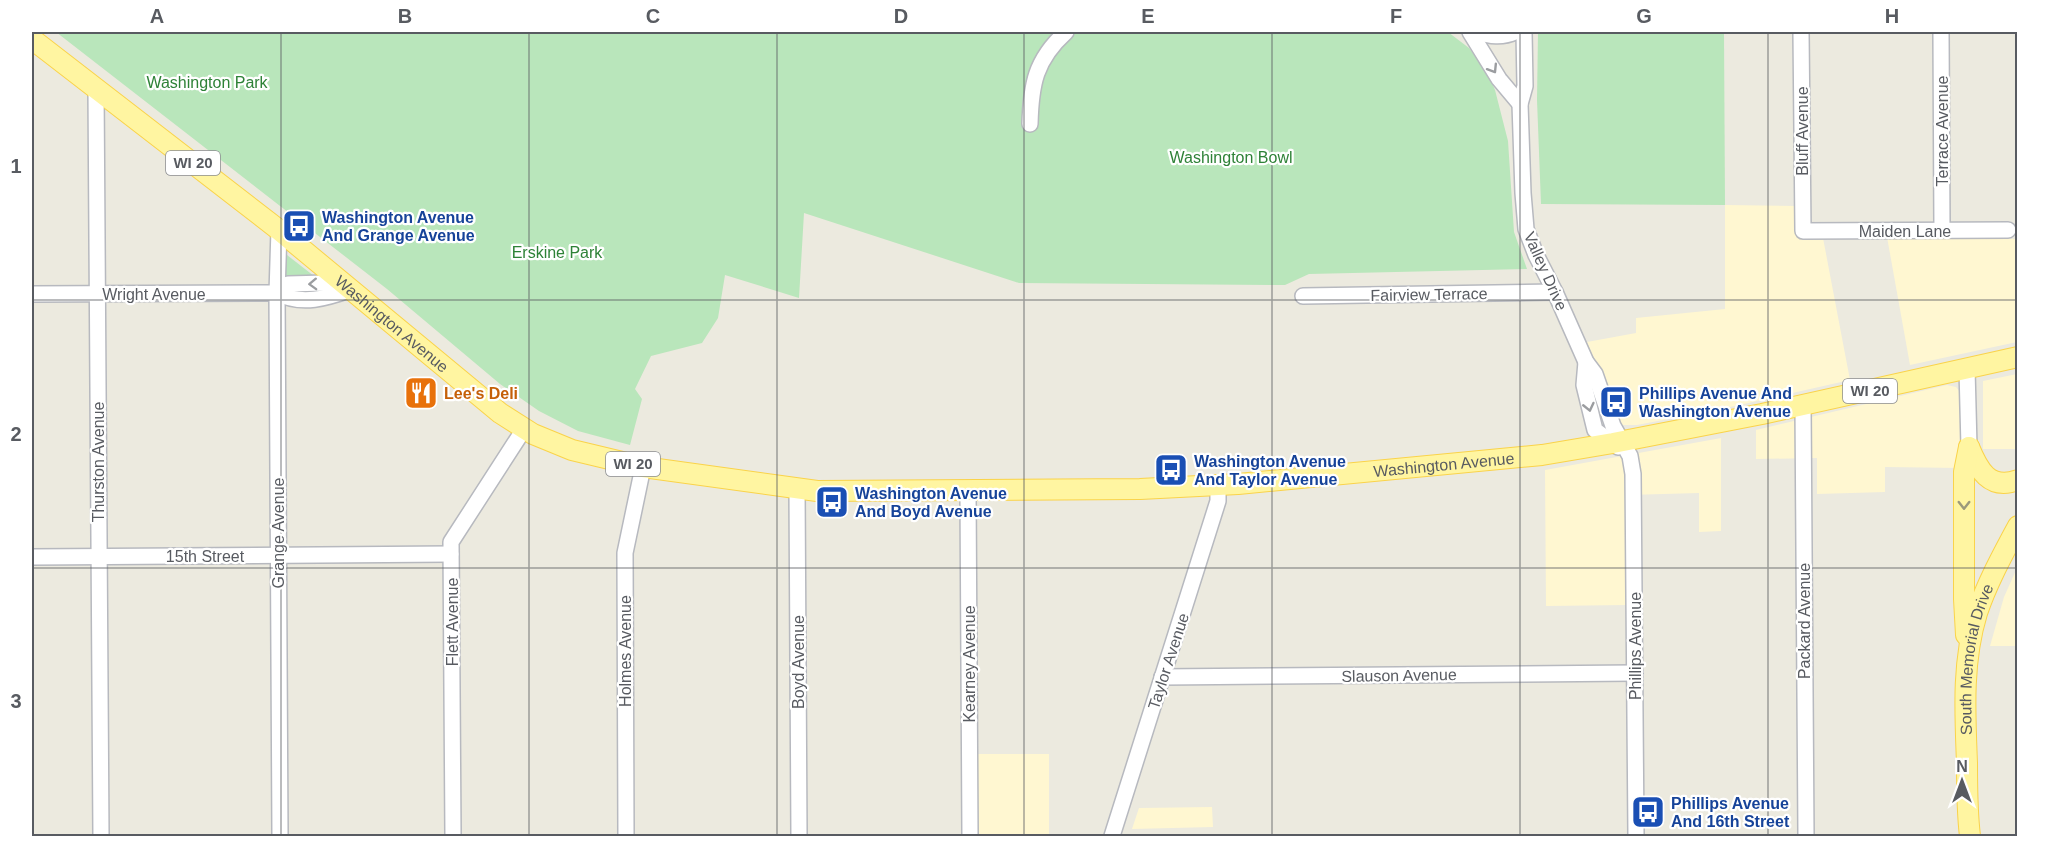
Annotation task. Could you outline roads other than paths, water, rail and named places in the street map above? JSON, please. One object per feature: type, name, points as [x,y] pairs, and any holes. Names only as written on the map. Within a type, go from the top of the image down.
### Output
[{"type":"main road","name":"Washington Avenue","points":[[32,39],[279,230],[500,413],[524,429],[572,450],[643,467],[817,491],[1140,489],[1238,484],[1622,447],[2018,357]]},
{"type":"main road","points":[[1969,447],[1976,465],[1988,477],[2003,484],[2018,480]]},
{"type":"main road","points":[[1968,657],[1964,599],[1964,472],[1969,447]]},
{"type":"main road","name":"South Memorial Drive","points":[[1971,837],[1968,822],[1965,712],[1968,657],[1977,613],[2018,526]]},
{"type":"street","points":[[1030,124],[1030,96],[1034,76],[1047,54],[1066,32]]},
{"type":"street","points":[[1470,32],[1499,79],[1521,104]]},
{"type":"street","points":[[1476,32],[1492,36],[1515,32]]},
{"type":"street","name":"Valley Drive","points":[[1524,32],[1525,86],[1521,104],[1522,194],[1526,229],[1586,362],[1594,374],[1622,447]]},
{"type":"street","name":"Bluff Avenue","points":[[1801,32],[1803,231]]},
{"type":"street","name":"Terrace Avenue","points":[[1941,32],[1942,230]]},
{"type":"street","name":"Thurston Avenue","points":[[96,88],[101,837]]},
{"type":"street","name":"Grange Avenue","points":[[279,230],[277,293],[280,837]]},
{"type":"street","name":"Maiden Lane","points":[[1803,231],[2008,230]]},
{"type":"street","name":"Wright Avenue","points":[[32,294],[277,293],[288,285],[325,283],[352,290]]},
{"type":"street","name":"Fairview Terrace","points":[[1303,296],[1555,292]]},
{"type":"street","points":[[1967,369],[1969,447]]},
{"type":"street","name":"Packard Avenue","points":[[1803,405],[1806,837]]},
{"type":"street","name":"Flett Avenue","points":[[453,837],[451,542],[524,429]]},
{"type":"street","name":"Phillips Avenue","points":[[1622,447],[1633,474],[1636,837]]},
{"type":"street","name":"Holmes Avenue","points":[[626,837],[625,553],[643,467]]},
{"type":"street","name":"Taylor Avenue","points":[[1112,837],[1218,501],[1218,484]]},
{"type":"street","name":"Boyd Avenue","points":[[797,488],[799,837]]},
{"type":"street","name":"Kearney Avenue","points":[[968,491],[970,837]]},
{"type":"street","name":"15th Street","points":[[32,557],[451,554]]},
{"type":"street","name":"Slauson Avenue","points":[[1162,677],[1635,673]]},
{"type":"place","name":"Washington Avenue And Grange Avenue","points":[[299,226]]},
{"type":"place","name":"Lee's Deli","points":[[421,393]]},
{"type":"place","name":"Phillips Avenue And Washington Avenue","points":[[1616,402]]},
{"type":"place","name":"Washington Avenue And Taylor Avenue","points":[[1171,470]]},
{"type":"place","name":"Washington Avenue And Boyd Avenue","points":[[832,502]]},
{"type":"place","name":"Phillips Avenue And 16th Street","points":[[1648,812]]},
{"type":"park label","name":"Washington Park","points":[[207,82]]},
{"type":"park label","name":"Washington Bowl","points":[[1231,157]]},
{"type":"park label","name":"Erskine Park","points":[[557,252]]}]
